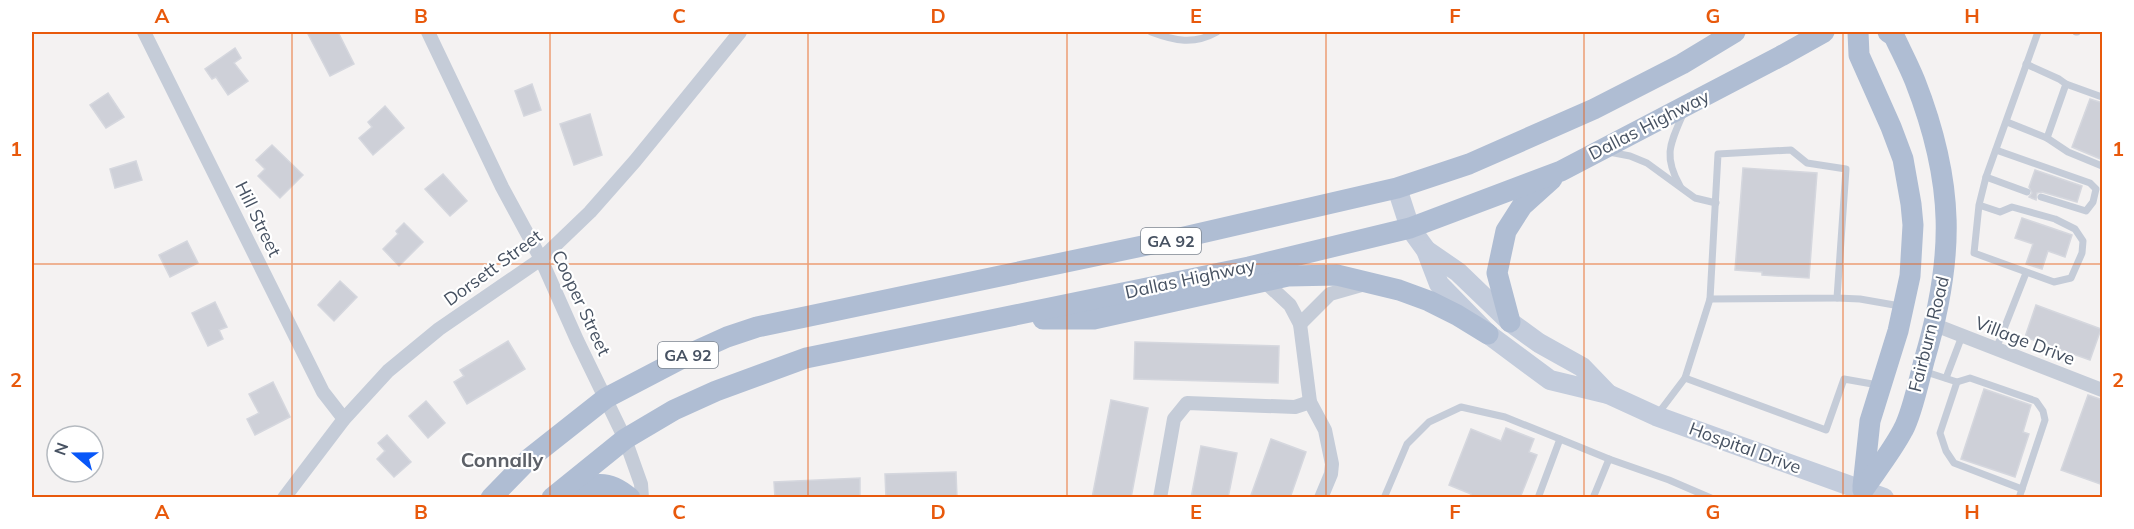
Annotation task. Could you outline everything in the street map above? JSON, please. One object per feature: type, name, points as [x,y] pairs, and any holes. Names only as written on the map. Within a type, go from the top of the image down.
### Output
[{"type":"main road","name":"GA 92","points":[[491,498],[530,458],[606,398],[727,337],[757,327],[1171,240],[1397,188],[1469,164],[1594,109],[1682,64],[1736,32]]},
{"type":"main road","name":"Dallas Highway","points":[[552,498],[625,439],[674,410],[716,391],[806,358],[1249,267],[1410,228],[1561,171],[1824,32]]},
{"type":"main road","name":"Fairburn Road","points":[[1858,32],[1859,55],[1898,143],[1909,188],[1912,242],[1910,276],[1898,331],[1870,421],[1862,494]]},
{"type":"main road","name":"Fairburn Road","points":[[1862,494],[1904,429],[1935,325],[1943,284],[1947,243],[1946,199],[1930,121],[1915,80],[1894,36],[1888,32]]},
{"type":"main road","points":[[1510,322],[1497,273],[1506,231],[1522,206],[1561,171]]},
{"type":"main road","points":[[994,319],[1094,319],[1288,276],[1337,275],[1399,290],[1429,301],[1488,334]]},
{"type":"main road","points":[[560,498],[593,484],[608,485],[620,490],[630,498]]},
{"type":"street","name":"Hill Street","points":[[144,32],[323,392],[344,419]]},
{"type":"street","name":"Cooper Street","points":[[428,32],[502,187],[541,259],[576,340],[625,439],[640,484],[642,498]]},
{"type":"street","name":"Dorsett Street","points":[[284,498],[344,419],[388,371],[439,329],[541,259],[590,212],[740,32]]},
{"type":"street","name":"Hospital Drive","points":[[1397,188],[1410,228],[1426,250],[1439,284],[1488,334],[1550,380],[1608,394],[1656,416],[1862,494],[1884,498]]},
{"type":"street","name":"Hospital Drive","points":[[1426,250],[1458,272],[1510,322],[1539,343],[1582,367],[1608,394]]},
{"type":"street","points":[[1265,282],[1290,305],[1300,324],[1310,402],[1325,430],[1332,464],[1331,474],[1321,498]]},
{"type":"street","points":[[1300,324],[1330,294],[1371,283]]},
{"type":"street","name":"Village Drive","points":[[1935,325],[2103,390]]},
{"type":"street","points":[[1160,498],[1174,419],[1187,403],[1295,407],[1310,402]]},
{"type":"lane","points":[[1151,32],[1180,40],[1204,39],[1216,32]]},
{"type":"lane","points":[[1979,205],[2000,212],[2012,207],[2055,219],[2075,229],[2083,240],[2082,254],[2071,278],[2054,282],[1974,253],[1979,205],[1986,177],[2038,32]]},
{"type":"lane","points":[[2026,64],[2066,84],[2103,97]]},
{"type":"lane","points":[[2047,138],[2066,84]]},
{"type":"lane","points":[[1682,190],[1671,171],[1669,161],[1673,140],[1686,106]]},
{"type":"lane","points":[[2007,123],[2047,138],[2068,152],[2103,166]]},
{"type":"lane","points":[[1656,416],[1685,378],[1710,300],[1718,154],[1791,150],[1807,163],[1846,169],[1837,298]]},
{"type":"lane","points":[[1996,150],[2090,183],[2096,189],[2093,202],[2086,211],[2041,197]]},
{"type":"lane","points":[[1600,151],[1630,156],[1647,163],[1695,198],[1716,203]]},
{"type":"lane","points":[[1986,177],[2027,192]]},
{"type":"lane","points":[[1996,349],[2026,273]]},
{"type":"lane","points":[[1710,300],[1837,298],[1860,299],[1903,307]]},
{"type":"lane","points":[[1946,378],[1962,336]]},
{"type":"lane","points":[[1921,370],[1958,382],[1970,378],[2036,401],[2043,411],[2045,420],[2019,498]]},
{"type":"lane","points":[[1685,378],[1826,430],[1844,379],[1880,385]]},
{"type":"lane","points":[[1958,382],[1940,433],[1946,451],[1954,464],[2022,489]]},
{"type":"lane","points":[[1384,498],[1407,444],[1429,422],[1461,407],[1505,417],[1710,498]]},
{"type":"lane","points":[[1538,498],[1560,439]]},
{"type":"lane","points":[[1593,498],[1609,459]]},
{"type":"building","points":[[307,32],[338,32],[354,64],[330,76]]},
{"type":"building","points":[[235,48],[241,58],[234,63],[248,81],[228,95],[216,77],[212,79],[205,69]]},
{"type":"building","points":[[532,84],[541,110],[524,116],[515,91]]},
{"type":"building","points":[[108,93],[124,117],[106,128],[90,105]]},
{"type":"building","points":[[2090,99],[2103,103],[2103,160],[2072,147]]},
{"type":"building","points":[[385,106],[404,128],[373,155],[359,138],[372,127],[368,122]]},
{"type":"building","points":[[590,114],[602,155],[574,165],[560,124]]},
{"type":"building","points":[[272,145],[303,175],[280,198],[258,176],[265,169],[256,160]]},
{"type":"building","points":[[136,161],[142,180],[115,188],[110,169]]},
{"type":"building","points":[[1743,168],[1817,173],[1809,278],[1762,275],[1762,272],[1735,270]]},
{"type":"building","points":[[2035,170],[2082,186],[2077,202],[2042,192],[2037,193],[2036,200],[2029,197],[2032,193],[2029,187]]},
{"type":"building","points":[[443,174],[467,201],[450,216],[425,189]]},
{"type":"building","points":[[2022,218],[2072,235],[2065,257],[2048,251],[2042,269],[2026,264],[2033,244],[2015,238]]},
{"type":"building","points":[[404,223],[423,242],[399,266],[383,249],[398,234],[396,231]]},
{"type":"building","points":[[187,241],[198,263],[170,277],[159,255]]},
{"type":"building","points":[[340,281],[357,297],[334,321],[318,305]]},
{"type":"building","points":[[215,302],[227,327],[219,330],[223,339],[208,346],[192,313]]},
{"type":"building","points":[[2036,305],[2101,329],[2090,360],[2025,337]]},
{"type":"building","points":[[508,341],[525,369],[467,404],[454,382],[464,376],[460,370]]},
{"type":"building","points":[[1135,342],[1279,346],[1278,383],[1134,379]]},
{"type":"building","points":[[273,382],[290,417],[255,435],[247,419],[259,413],[249,394]]},
{"type":"building","points":[[1984,389],[2031,405],[2023,432],[2029,434],[2015,477],[1961,459]]},
{"type":"building","points":[[2088,395],[2103,400],[2103,485],[2061,470]]},
{"type":"building","points":[[1111,400],[1148,408],[1131,498],[1092,498]]},
{"type":"building","points":[[426,401],[445,423],[428,438],[409,416]]},
{"type":"building","points":[[1506,428],[1534,439],[1529,452],[1537,455],[1520,498],[1470,498],[1471,494],[1449,485],[1471,429],[1501,441]]},
{"type":"building","points":[[387,435],[411,462],[394,477],[377,459],[385,451],[378,443]]},
{"type":"building","points":[[1271,439],[1306,452],[1290,498],[1250,498]]},
{"type":"building","points":[[1201,446],[1237,453],[1228,498],[1191,498]]},
{"type":"building","points":[[956,472],[957,498],[886,498],[885,474]]},
{"type":"building","points":[[860,478],[860,498],[775,498],[774,482]]},
{"type":"district","name":"Connally","points":[[502,460]]}]
